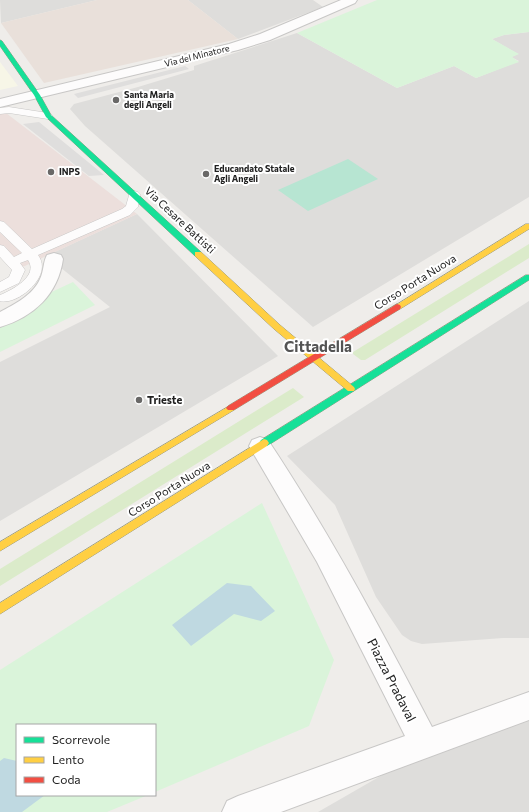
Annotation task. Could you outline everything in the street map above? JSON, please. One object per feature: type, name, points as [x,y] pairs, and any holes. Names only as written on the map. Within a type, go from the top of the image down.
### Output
[{"type":"street","name":"Via del Minatore","points":[[0,103],[233,47],[265,37],[340,2]]},
{"type":"street","name":"Via Cesare Battisti","points":[[0,42],[38,95],[48,116],[154,212],[277,327],[313,358]]},
{"type":"street","name":"Corso Porta Nuova","points":[[0,547],[529,226]]},
{"type":"street","points":[[0,320],[15,313],[30,303],[41,292],[50,278],[54,259]]},
{"type":"street","name":"Corso Porta Nuova","points":[[0,609],[529,277]]},
{"type":"street","points":[[313,358],[351,388]]},
{"type":"street","name":"Piazza Pradaval","points":[[260,446],[320,542],[366,628],[424,743]]},
{"type":"street","points":[[238,812],[278,805],[424,743],[529,706]]},
{"type":"lane","points":[[0,111],[9,110],[48,116]]},
{"type":"lane","points":[[126,212],[132,206],[134,194]]},
{"type":"lane","points":[[12,262],[126,212],[138,210],[154,212]]},
{"type":"lane","points":[[0,225],[30,254],[36,261],[37,266],[27,285],[18,292],[3,293]]},
{"type":"lane","points":[[0,249],[19,270],[14,280],[3,293]]},
{"type":"shaded area","points":[[0,0],[97,0],[1,23]]},
{"type":"shaded area","points":[[97,0],[188,0],[238,39],[44,83],[1,23]]},
{"type":"shaded area","points":[[188,0],[313,0],[323,7],[238,39]]},
{"type":"shaded area","points":[[529,32],[529,197],[313,327],[85,126],[70,109],[74,104],[194,70],[194,66],[297,33],[397,88],[454,66],[476,78],[519,61],[511,57],[518,54],[492,39],[504,35]]},
{"type":"shaded area","points":[[0,62],[18,86],[0,90]]},
{"type":"shaded area","points":[[185,66],[189,69],[78,98],[74,94]]},
{"type":"shaded area","points":[[6,113],[137,214],[14,271],[0,257],[0,114]]},
{"type":"shaded area","points":[[39,122],[104,175],[89,176],[23,124]]},
{"type":"shaded area","points":[[137,214],[278,356],[0,521],[0,362],[110,307],[46,256]]},
{"type":"shaded area","points":[[529,301],[529,638],[503,638],[422,644],[411,641],[402,635],[376,597],[335,505],[287,456]]},
{"type":"shaded area","points":[[529,713],[529,812],[318,812],[391,770]]},
{"type":"green space","points":[[377,0],[529,0],[529,32],[504,35],[492,39],[519,54],[512,57],[519,62],[476,78],[454,66],[397,88],[297,33]]},
{"type":"green space","points":[[348,159],[378,179],[308,211],[278,190]]},
{"type":"green space","points":[[529,244],[529,258],[365,360],[361,360],[353,354],[353,352]]},
{"type":"green space","points":[[73,282],[95,305],[0,352],[0,316]]},
{"type":"green space","points":[[293,388],[304,397],[0,586],[0,569]]},
{"type":"green space","points":[[262,503],[334,660],[309,726],[156,792],[156,724],[16,724],[16,796],[146,796],[107,812],[0,812],[0,670]]},
{"type":"water","points":[[227,583],[251,586],[275,611],[261,621],[234,614],[191,646],[172,625]]},
{"type":"water","points":[[4,758],[16,761],[16,796],[44,796],[22,812],[0,812],[0,761]]},
{"type":"traffic: fast","points":[[0,42],[37,95],[48,116],[198,254]]},
{"type":"traffic: fast","points":[[264,443],[529,277]]},
{"type":"traffic: slow","points":[[397,307],[529,226]]},
{"type":"traffic: slow","points":[[198,254],[277,327],[351,389]]},
{"type":"traffic: slow","points":[[0,547],[231,408]]},
{"type":"traffic: slow","points":[[0,609],[264,443]]},
{"type":"traffic: jam","points":[[231,408],[397,307]]},
{"type":"place","name":"Santa Maria degli Angeli","points":[[116,100]]},
{"type":"place","name":"INPS","points":[[51,172]]},
{"type":"place","name":"Educandato Statale Agli Angeli","points":[[206,174]]},
{"type":"place","name":"Trieste","points":[[139,400]]},
{"type":"district","name":"Cittadella","points":[[318,347]]}]
